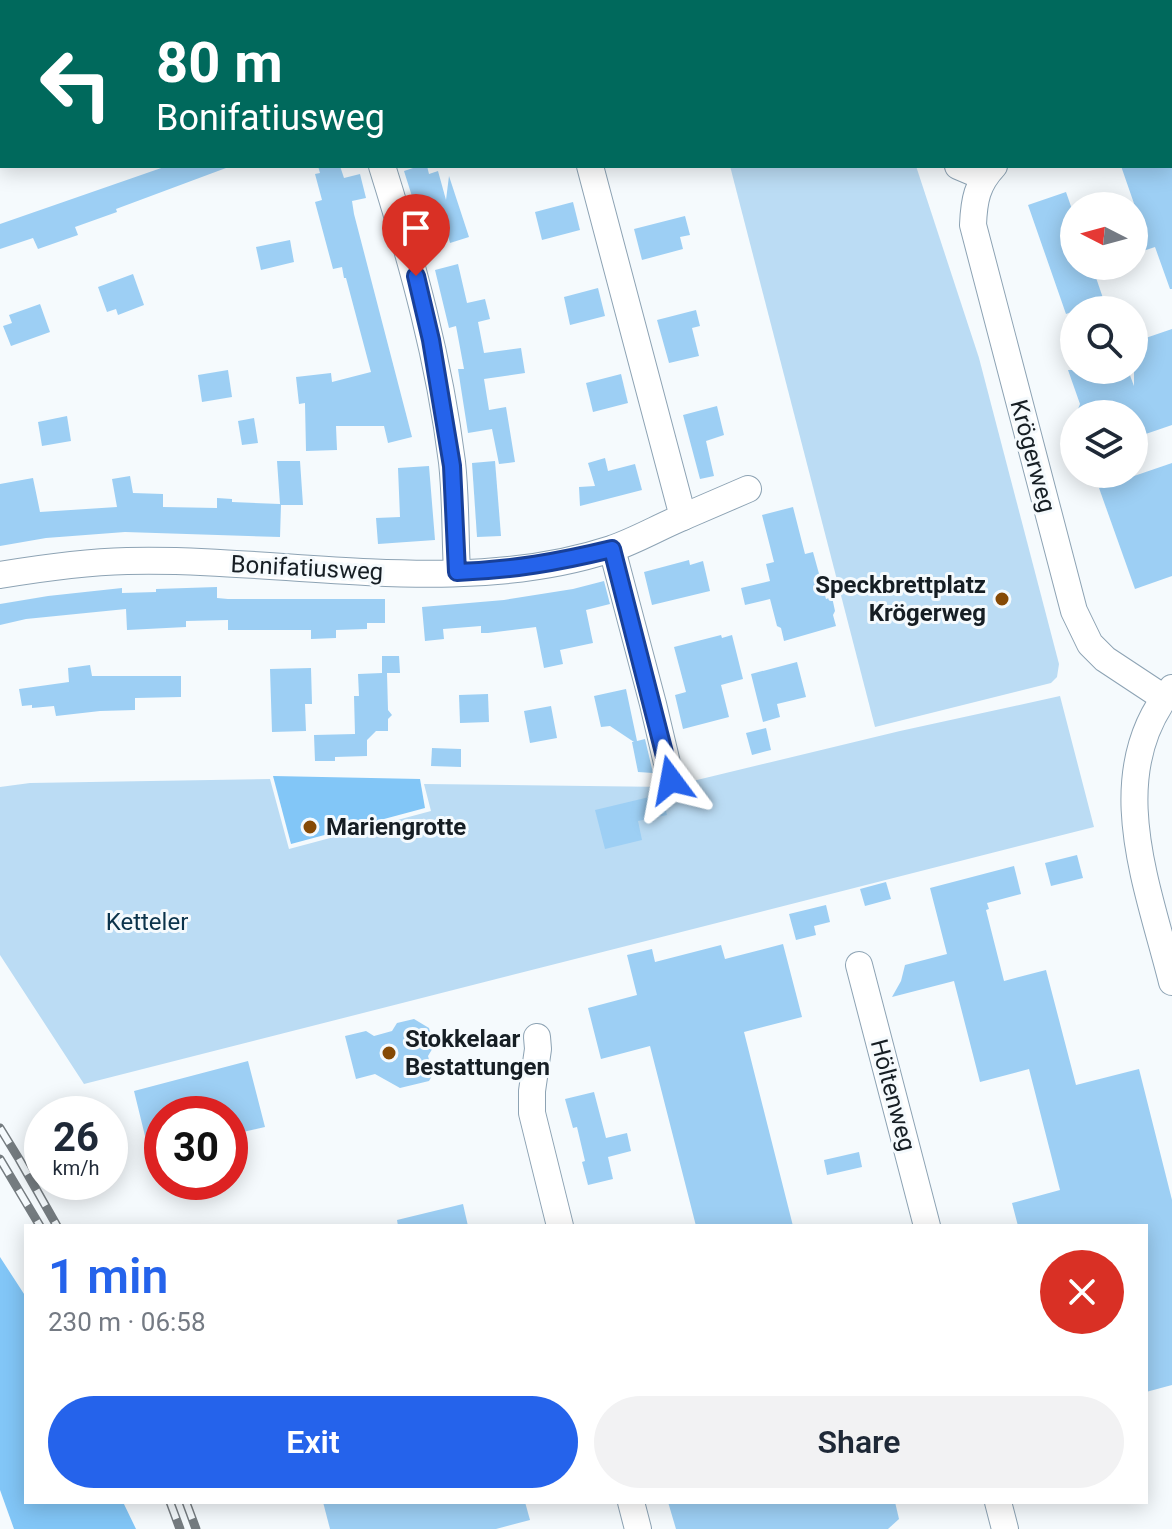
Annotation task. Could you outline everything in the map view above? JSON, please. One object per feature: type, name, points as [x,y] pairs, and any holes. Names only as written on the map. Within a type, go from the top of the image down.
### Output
[{"type":"street","points":[[383,168],[416,276],[440,385],[452,466],[457,572]]},
{"type":"street","points":[[591,168],[683,517]]},
{"type":"street","name":"Krögerweg","points":[[989,171],[976,200],[973,225],[1074,611],[1090,644],[1105,659],[1168,693]]},
{"type":"street","name":"Bonifatiusweg","points":[[0,575],[126,561],[404,573],[500,570],[612,549],[748,489]]},
{"type":"street","points":[[612,549],[671,780]]},
{"type":"street","points":[[1168,693],[1152,718],[1137,763],[1133,788],[1140,853],[1172,982]]},
{"type":"street","name":"Höltenweg","points":[[859,965],[926,1224]]},
{"type":"street","points":[[537,1037],[532,1113],[560,1224]]},
{"type":"street","points":[[632,1504],[638,1529]]},
{"type":"street","points":[[999,1504],[1005,1529]]},
{"type":"green space","points":[[731,168],[917,168],[979,358],[1059,664],[1057,677],[1051,683],[875,727]]},
{"type":"green space","name":"Ketteler","points":[[1060,696],[1094,827],[84,1084],[0,955],[0,787],[30,783],[270,779],[289,849],[431,811],[424,784],[668,787]]},
{"type":"shaded area","points":[[273,776],[420,779],[425,808],[291,844]]},
{"type":"shaded area","points":[[0,1257],[24,1294],[24,1504],[124,1504],[136,1529],[14,1529],[0,1490]]},
{"type":"building","points":[[161,168],[226,168],[116,209],[117,212],[75,227],[78,235],[38,249],[33,238],[0,249],[0,224]]},
{"type":"building","points":[[319,168],[341,168],[344,178],[360,174],[366,198],[352,201],[354,214],[412,437],[388,443],[384,426],[336,426],[337,450],[306,451],[305,403],[299,404],[296,377],[331,373],[332,382],[371,372],[346,278],[342,267],[333,269],[315,202],[322,200],[315,174],[320,173]]},
{"type":"building","points":[[428,168],[429,174],[438,171],[446,200],[449,176],[469,237],[450,243],[444,221],[422,228],[404,171]]},
{"type":"building","points":[[1122,168],[1172,168],[1172,289],[1155,247],[1148,249],[1148,192],[1130,192]]},
{"type":"building","points":[[1060,194],[1060,280],[1097,280],[1102,296],[1060,297],[1028,205]]},
{"type":"building","points":[[573,202],[580,230],[542,240],[535,212]]},
{"type":"building","points":[[685,216],[690,235],[680,237],[683,249],[642,260],[634,229]]},
{"type":"building","points":[[290,240],[294,262],[261,270],[256,247]]},
{"type":"building","points":[[458,264],[467,303],[485,299],[490,319],[478,322],[484,353],[521,348],[525,373],[484,379],[489,410],[506,407],[515,462],[499,464],[492,429],[468,433],[458,369],[464,369],[456,326],[449,328],[435,270]]},
{"type":"building","points":[[133,274],[144,305],[118,315],[116,309],[107,312],[98,287]]},
{"type":"building","points":[[598,288],[605,316],[570,325],[564,297]]},
{"type":"building","points":[[40,304],[50,332],[11,346],[3,326],[12,323],[9,315]]},
{"type":"building","points":[[696,310],[700,326],[692,328],[699,356],[669,363],[657,320]]},
{"type":"building","points":[[1172,329],[1172,425],[1148,433],[1148,400],[1079,400],[1073,384],[1148,384],[1148,337]]},
{"type":"building","points":[[228,370],[232,397],[202,402],[198,375]]},
{"type":"building","points":[[621,374],[628,403],[593,412],[586,383]]},
{"type":"building","points":[[717,406],[724,435],[706,441],[714,476],[700,479],[683,415]]},
{"type":"building","points":[[67,416],[71,441],[42,446],[38,422]]},
{"type":"building","points":[[254,418],[258,443],[242,445],[238,421]]},
{"type":"building","points":[[605,458],[608,471],[635,464],[642,490],[580,506],[579,487],[595,486],[588,463]]},
{"type":"building","points":[[277,461],[300,461],[303,505],[281,505],[280,537],[125,532],[46,538],[0,546],[0,484],[33,478],[40,512],[117,507],[112,479],[130,476],[133,493],[163,494],[163,507],[217,508],[217,498],[232,499],[232,502],[280,504]]},
{"type":"building","points":[[495,461],[501,536],[477,537],[472,463]]},
{"type":"building","points":[[1172,463],[1172,576],[1135,589],[1099,488],[1148,488],[1148,471]]},
{"type":"building","points":[[429,466],[435,540],[378,544],[376,518],[400,517],[398,468]]},
{"type":"building","points":[[793,507],[805,554],[813,552],[826,599],[832,597],[836,626],[784,641],[770,599],[745,605],[741,588],[770,581],[766,564],[774,562],[762,515]]},
{"type":"building","points":[[689,560],[690,565],[703,561],[710,591],[652,605],[644,572]]},
{"type":"building","points":[[604,581],[610,604],[586,610],[593,643],[560,650],[563,664],[544,668],[536,627],[488,633],[481,633],[481,626],[443,629],[444,639],[425,641],[422,607],[504,600]]},
{"type":"building","points":[[217,587],[217,598],[228,599],[385,599],[385,623],[367,623],[367,629],[336,630],[336,638],[311,639],[311,630],[228,630],[228,620],[186,621],[186,627],[127,630],[126,609],[26,619],[0,625],[0,604],[122,588],[122,593]]},
{"type":"building","points":[[721,635],[722,638],[732,635],[743,679],[721,685],[729,717],[683,729],[675,695],[686,692],[674,647]]},
{"type":"building","points":[[382,656],[399,656],[400,673],[387,673],[388,710],[392,715],[388,719],[388,731],[376,731],[367,740],[367,756],[315,761],[314,735],[355,734],[354,696],[359,696],[358,674],[382,673]]},
{"type":"building","points":[[797,662],[806,697],[777,704],[780,717],[763,722],[751,674]]},
{"type":"building","points":[[90,665],[92,676],[181,676],[181,697],[135,698],[135,710],[56,716],[54,706],[22,706],[19,689],[69,682],[68,668]]},
{"type":"building","points":[[311,668],[312,704],[305,704],[306,731],[272,732],[270,669]]},
{"type":"building","points":[[626,689],[637,741],[645,739],[653,773],[638,772],[634,742],[610,726],[601,727],[594,696]]},
{"type":"building","points":[[488,694],[489,722],[460,723],[459,695]]},
{"type":"building","points":[[551,706],[557,738],[530,743],[524,711]]},
{"type":"building","points":[[766,728],[771,750],[752,755],[746,733]]},
{"type":"building","points":[[432,748],[461,749],[461,767],[431,766]]},
{"type":"building","points":[[662,794],[667,815],[638,821],[642,840],[605,849],[595,810]]},
{"type":"building","points":[[1077,855],[1083,878],[1051,886],[1045,863]]},
{"type":"building","points":[[1014,866],[1021,894],[987,903],[989,909],[986,910],[1004,981],[1046,970],[1076,1085],[1139,1069],[1172,1200],[1172,1385],[1148,1391],[1148,1224],[1017,1224],[1012,1203],[1060,1190],[1029,1069],[980,1082],[954,981],[892,997],[905,965],[947,954],[930,888]]},
{"type":"building","points":[[886,882],[891,899],[865,906],[860,889]]},
{"type":"building","points":[[826,905],[830,922],[814,926],[816,935],[796,940],[789,914]]},
{"type":"building","points":[[783,944],[802,1017],[744,1032],[792,1224],[695,1224],[650,1046],[601,1059],[588,1008],[637,995],[627,955],[652,949],[655,962],[721,945],[725,959]]},
{"type":"building","name":"Stokkelaar Bestattungen","points":[[414,1019],[429,1028],[434,1046],[428,1056],[433,1074],[429,1081],[400,1088],[375,1074],[356,1079],[345,1036],[366,1031],[374,1036],[392,1031],[397,1023]]},
{"type":"building","points":[[248,1061],[265,1127],[248,1131],[248,1096],[144,1096],[144,1132],[134,1091]]},
{"type":"building","points":[[594,1092],[606,1138],[627,1133],[631,1151],[608,1157],[613,1179],[588,1185],[577,1127],[573,1128],[565,1099]]},
{"type":"building","points":[[859,1152],[862,1167],[827,1175],[824,1160]]},
{"type":"building","points":[[463,1204],[468,1224],[398,1224],[397,1220]]},
{"type":"building","points":[[324,1504],[526,1504],[530,1520],[496,1529],[330,1529]]},
{"type":"building","points":[[669,1504],[895,1504],[899,1519],[888,1529],[676,1529]]},
{"type":"railway","points":[[0,1128],[56,1224]]},
{"type":"railway","points":[[0,1159],[39,1224]]},
{"type":"railway","points":[[171,1504],[180,1529]]},
{"type":"railway","points":[[187,1504],[196,1529]]},
{"type":"place","name":"Speckbrettplatz Krögerweg","points":[[1002,599]]},
{"type":"place","name":"Mariengrotte","points":[[310,827]]},
{"type":"place","name":"Stokkelaar Bestattungen","points":[[389,1053]]},
{"type":"route","points":[[416,276],[443,399],[452,466],[457,572],[533,566],[612,549],[671,780]]}]
